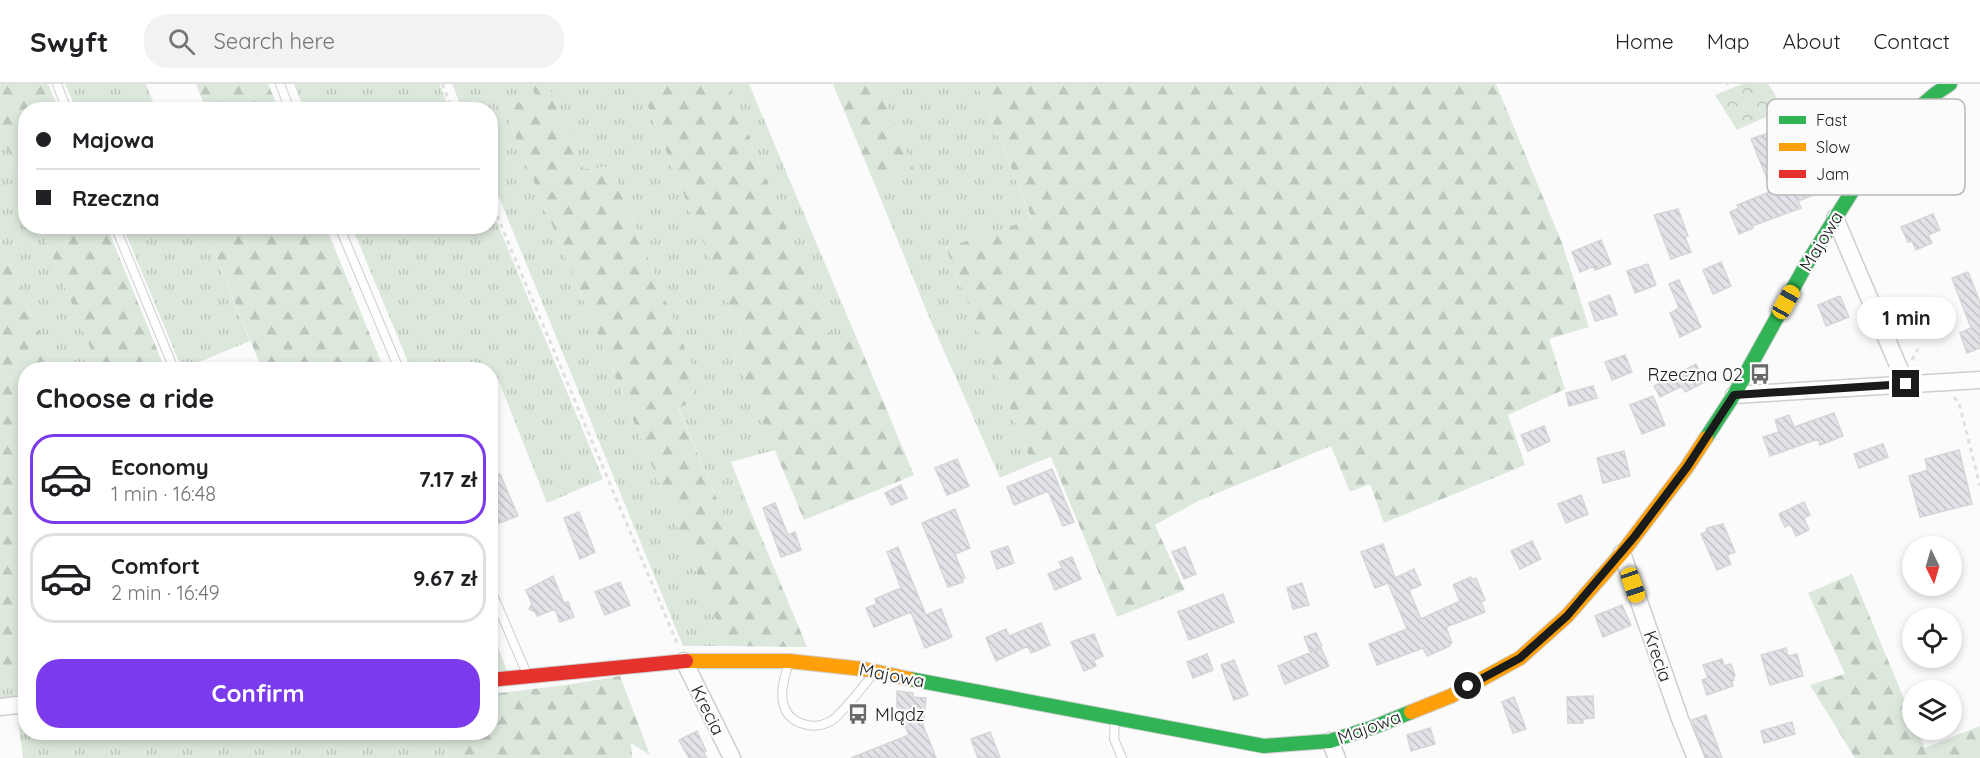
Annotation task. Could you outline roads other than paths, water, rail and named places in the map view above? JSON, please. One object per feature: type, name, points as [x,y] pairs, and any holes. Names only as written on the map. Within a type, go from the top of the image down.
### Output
[{"type":"street","name":"Majowa","points":[[1929,99],[1950,84]]},
{"type":"street","name":"Majowa","points":[[498,679],[684,662],[789,661],[876,671],[1264,746],[1330,741],[1374,727],[1451,696],[1520,658],[1567,616],[1622,553],[1687,467],[1734,395],[1806,265],[1848,195]]},
{"type":"street","points":[[1835,218],[1906,384]]},
{"type":"street","points":[[1734,395],[1980,380]]},
{"type":"street","name":"Krecia","points":[[1622,553],[1680,719],[1696,758]]},
{"type":"street","name":"Krecia","points":[[684,662],[732,758]]},
{"type":"street","points":[[0,707],[18,705]]},
{"type":"street","points":[[1330,741],[1337,758]]},
{"type":"lane","points":[[57,84],[64,102]]},
{"type":"lane","points":[[280,84],[287,102]]},
{"type":"lane","points":[[119,234],[171,362]]},
{"type":"lane","points":[[342,234],[396,362]]},
{"type":"lane","points":[[498,607],[528,677]]},
{"type":"lane","points":[[789,661],[782,689],[782,700],[789,715],[797,722],[806,725],[816,726],[830,722],[876,671]]},
{"type":"lane","points":[[1115,718],[1114,739],[1122,758]]},
{"type":"place","name":"Rzeczna 02","points":[[1760,374]]},
{"type":"place","name":"Mlądz","points":[[858,714]]}]
